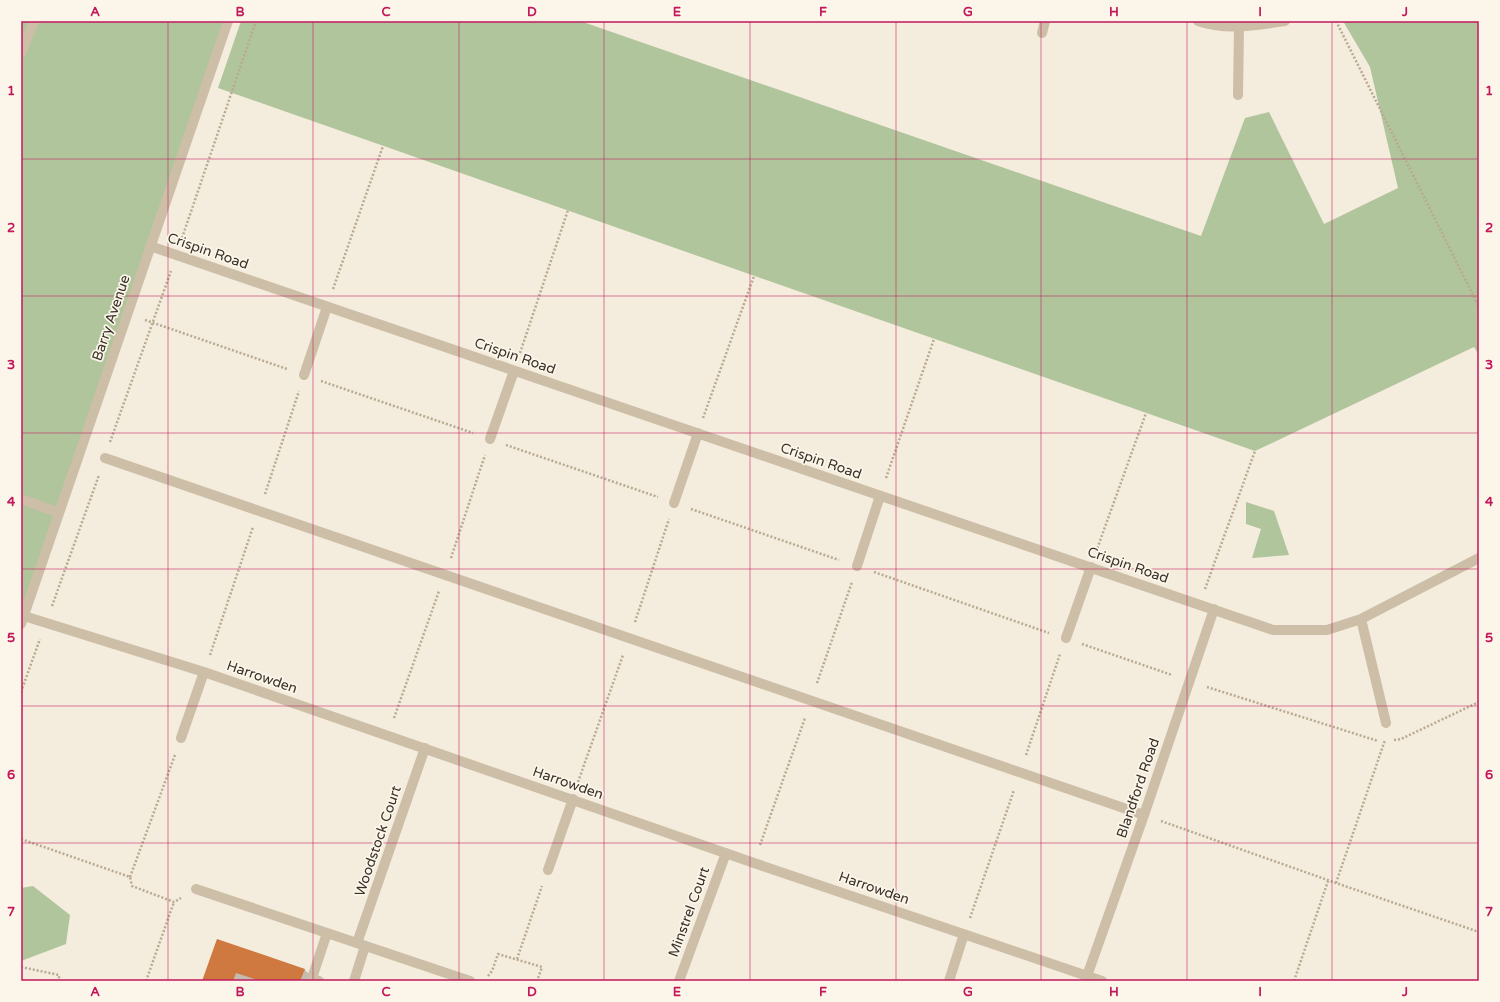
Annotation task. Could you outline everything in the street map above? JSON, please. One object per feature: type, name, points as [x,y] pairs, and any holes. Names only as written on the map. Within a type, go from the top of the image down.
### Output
[{"type":"street","points":[[21,53],[34,21]]},
{"type":"street","name":"Barry Avenue","points":[[22,620],[228,21]]},
{"type":"street","points":[[1042,33],[1045,21]]},
{"type":"street","points":[[1198,21],[1209,25],[1239,27],[1285,21]]},
{"type":"street","points":[[1238,95],[1239,27]]},
{"type":"street","name":"Crispin Road","points":[[150,246],[1273,630],[1327,630],[1361,619],[1479,558]]},
{"type":"street","points":[[304,375],[327,307]]},
{"type":"street","points":[[490,439],[514,371]]},
{"type":"street","points":[[674,503],[698,433]]},
{"type":"street","points":[[105,458],[1144,815]]},
{"type":"street","points":[[857,566],[880,496]]},
{"type":"street","points":[[21,499],[59,513]]},
{"type":"street","points":[[1066,638],[1091,567]]},
{"type":"street","name":"Blandford Road","points":[[1087,976],[1144,815],[1214,609]]},
{"type":"street","points":[[1361,619],[1386,724]]},
{"type":"street","name":"Harrowden","points":[[22,620],[45,624],[204,672],[964,934],[1074,976],[1087,976],[1102,981]]},
{"type":"street","points":[[182,738],[204,672]]},
{"type":"street","name":"Woodstock Court","points":[[354,981],[361,944],[425,748]]},
{"type":"street","points":[[548,870],[572,799]]},
{"type":"street","name":"Minstrel Court","points":[[679,981],[726,853]]},
{"type":"street","points":[[196,889],[470,981]]},
{"type":"street","points":[[319,981],[312,978],[327,933]]},
{"type":"street","points":[[948,981],[964,934]]},
{"type":"path","points":[[21,692],[153,323],[256,21]]},
{"type":"path","points":[[1336,21],[1479,307]]},
{"type":"path","points":[[327,307],[383,146]]},
{"type":"path","points":[[514,371],[568,210]]},
{"type":"path","points":[[698,433],[754,276]]},
{"type":"path","points":[[128,315],[1190,682],[1385,743],[1401,738],[1479,702]]},
{"type":"path","points":[[880,496],[934,339]]},
{"type":"path","points":[[1091,567],[1146,413]]},
{"type":"path","points":[[1200,604],[1255,451]]},
{"type":"path","points":[[1336,883],[1385,743],[1386,724]]},
{"type":"path","points":[[174,902],[132,886],[130,877],[182,738]]},
{"type":"path","points":[[1144,815],[1328,881],[1479,932]]},
{"type":"path","points":[[21,839],[130,877]]},
{"type":"path","points":[[517,959],[548,870]]},
{"type":"path","points":[[1294,981],[1328,881]]},
{"type":"path","points":[[146,981],[174,902],[196,889]]},
{"type":"path","points":[[484,981],[492,971],[498,954],[542,967],[537,981]]},
{"type":"path","points":[[21,968],[59,975],[59,981]]},
{"type":"green space","points":[[21,21],[228,21],[21,624]]},
{"type":"green space","points":[[241,21],[580,21],[1201,236],[1245,118],[1269,112],[1324,224],[1398,188],[1370,67],[1343,21],[1479,21],[1479,355],[1474,347],[1255,451],[218,88]]},
{"type":"green space","points":[[1246,502],[1274,511],[1289,555],[1252,558],[1261,529],[1246,524]]},
{"type":"green space","points":[[33,886],[70,915],[66,944],[21,961],[21,888]]},
{"type":"building","points":[[217,939],[305,969],[300,981],[261,981],[236,973],[233,981],[202,981]]}]
